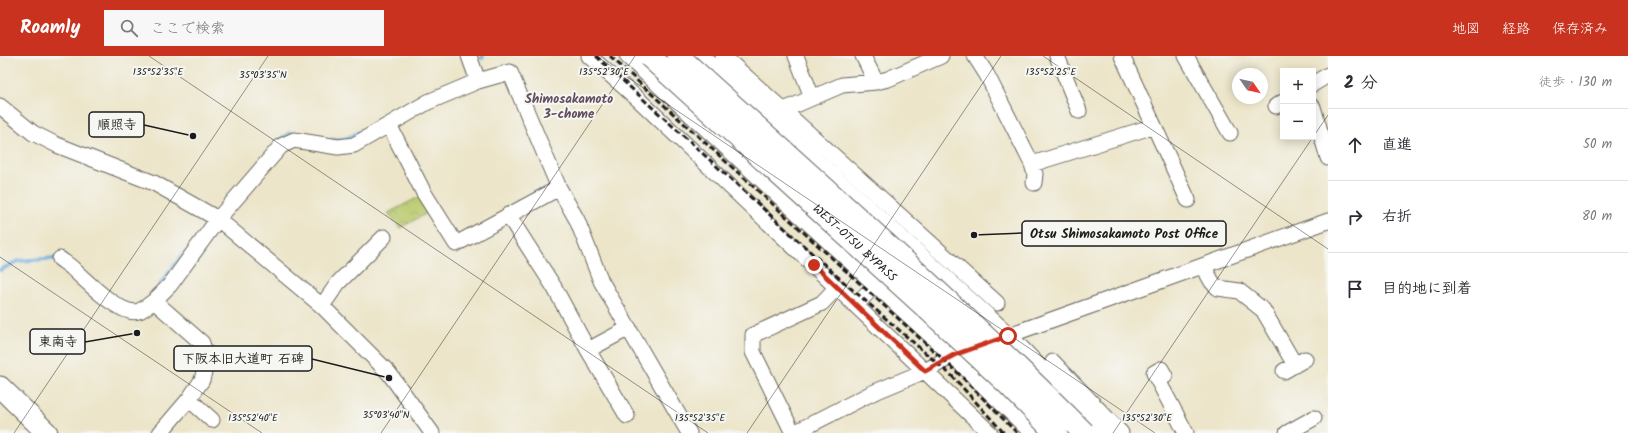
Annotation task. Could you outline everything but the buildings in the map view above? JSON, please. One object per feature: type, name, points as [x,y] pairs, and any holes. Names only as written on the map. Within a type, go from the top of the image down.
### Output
[{"type":"highway","name":"WEST-OTSU BYPASS","points":[[649,56],[930,311],[1009,385],[1056,433]]},
{"type":"highway","name":"WEST-OTSU BYPASS","points":[[678,56],[944,297],[1024,373],[1092,415]]},
{"type":"main road","points":[[0,387],[47,433]]},
{"type":"street","points":[[469,56],[478,81]]},
{"type":"street","points":[[589,56],[639,100],[990,433]]},
{"type":"street","points":[[629,56],[879,285],[1034,433]]},
{"type":"street","points":[[700,56],[882,209]]},
{"type":"street","points":[[723,56],[784,110],[882,209],[967,287],[1008,336],[1092,415],[1121,433]]},
{"type":"street","points":[[796,56],[812,97]]},
{"type":"street","points":[[863,56],[876,82]]},
{"type":"street","points":[[784,110],[842,85],[876,82],[888,79],[941,56]]},
{"type":"street","points":[[975,56],[987,75],[1032,164],[1035,174],[1034,183]]},
{"type":"street","points":[[1057,56],[1079,110]]},
{"type":"street","points":[[1122,56],[1188,200]]},
{"type":"street","points":[[1186,56],[1230,133]]},
{"type":"street","points":[[60,260],[75,270],[90,286],[119,307],[130,312],[139,311],[154,301],[170,285],[218,219],[281,146],[294,140],[338,147],[354,144],[428,102],[478,81],[510,72],[559,188],[577,220],[601,281],[689,433]]},
{"type":"street","points":[[1316,82],[1328,75]]},
{"type":"street","points":[[0,106],[33,133],[57,145],[154,183],[218,219],[322,306],[389,373],[432,433]]},
{"type":"street","points":[[1316,117],[1328,158]]},
{"type":"street","points":[[389,125],[424,193],[456,244],[559,188]]},
{"type":"street","points":[[1032,164],[1154,126]]},
{"type":"street","points":[[508,215],[554,286],[588,350],[628,416]]},
{"type":"street","points":[[837,287],[822,303],[753,335],[753,352],[794,433],[870,394],[925,371],[954,355],[1328,221]]},
{"type":"street","points":[[322,306],[338,283],[384,236]]},
{"type":"street","points":[[856,305],[874,286],[879,285],[918,243]]},
{"type":"street","points":[[1203,266],[1212,282],[1218,288],[1239,291],[1263,310],[1295,365]]},
{"type":"street","points":[[967,287],[997,303]]},
{"type":"street","points":[[154,301],[202,343],[205,354],[205,368],[202,380],[189,400],[160,433]]},
{"type":"street","points":[[588,350],[629,328]]},
{"type":"street","points":[[1054,362],[1092,415],[1102,433]]},
{"type":"street","points":[[1165,376],[1161,369],[1154,373],[1186,433]]},
{"type":"street","points":[[189,400],[212,420]]},
{"type":"street","points":[[1287,433],[1314,418]]},
{"type":"green space","points":[[419,197],[429,212],[400,228],[388,213]]},
{"type":"waterway","points":[[332,140],[345,139],[371,127]]},
{"type":"waterway","points":[[278,141],[289,133],[294,134]]},
{"type":"waterway","points":[[160,285],[184,253]]},
{"type":"waterway","points":[[0,270],[18,261],[58,258]]},
{"type":"railway","points":[[596,56],[838,277],[952,376],[1004,433]]},
{"type":"railway","points":[[610,56],[957,372],[1017,433]]},
{"type":"place","name":"順照寺","points":[[193,136]]},
{"type":"place","name":"Otsu Shimosakamoto Post Office","points":[[974,235]]},
{"type":"place","name":"東南寺","points":[[137,333]]},
{"type":"place","name":"下阪本旧大道町 石碑","points":[[389,378]]},
{"type":"district","name":"Shimosakamoto 3-chome","points":[[569,106]]},
{"type":"route","points":[[814,265],[925,371],[954,355],[1008,336]]}]
